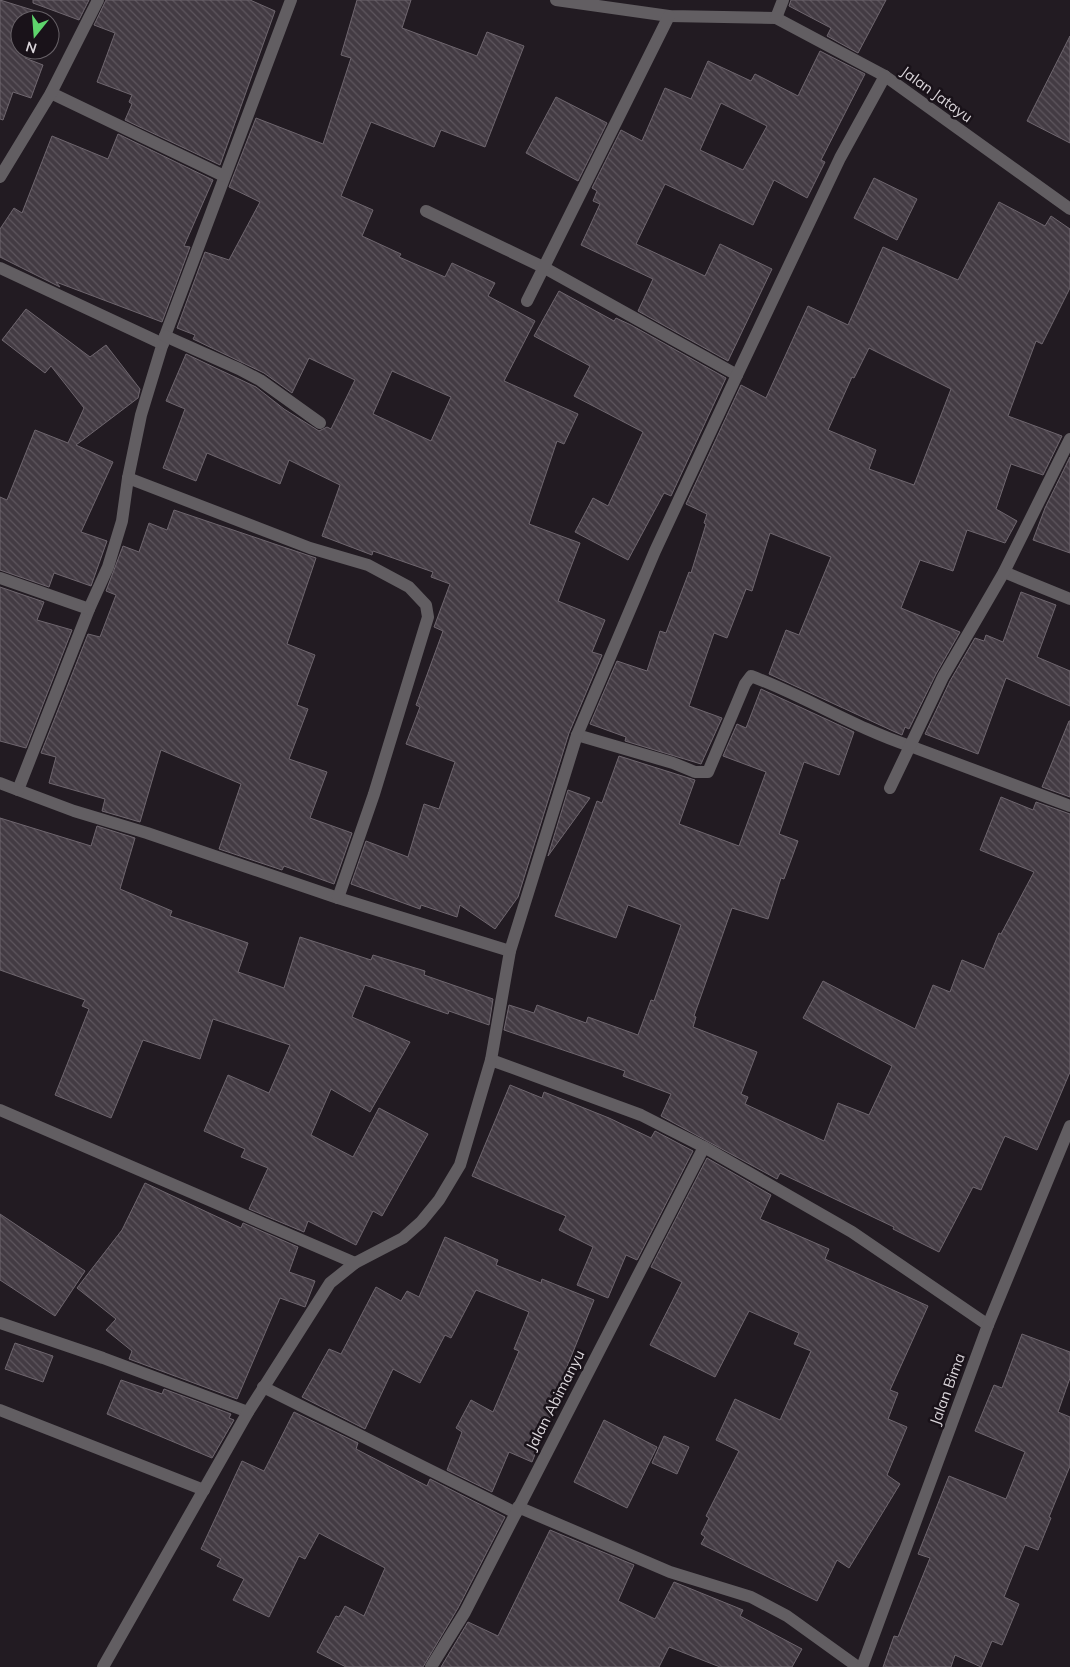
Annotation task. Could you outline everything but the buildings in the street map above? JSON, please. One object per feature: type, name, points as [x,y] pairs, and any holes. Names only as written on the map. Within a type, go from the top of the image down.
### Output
[{"type":"street","points":[[0,177],[51,93],[98,0]]},
{"type":"street","points":[[18,790],[111,558],[122,521],[128,478],[141,415],[164,340],[291,0]]},
{"type":"street","points":[[556,0],[669,16],[776,18],[783,0]]},
{"type":"street","points":[[526,300],[669,16]]},
{"type":"street","name":"Jalan Jatayu","points":[[776,18],[885,76],[1070,209]]},
{"type":"street","points":[[103,1667],[248,1412],[330,1283],[355,1263],[403,1238],[421,1222],[439,1200],[460,1165],[491,1060],[510,951],[577,735],[655,551],[737,375],[840,158],[885,76]]},
{"type":"street","points":[[51,93],[224,176]]},
{"type":"street","points":[[426,210],[543,267],[737,375]]},
{"type":"street","points":[[0,268],[164,340],[215,357],[253,376],[320,423]]},
{"type":"street","points":[[890,788],[943,677],[1004,572],[1070,439]]},
{"type":"street","points":[[128,478],[310,548],[368,565],[409,587],[426,605],[428,617],[374,794],[338,898]]},
{"type":"street","points":[[1004,572],[1070,599]]},
{"type":"street","points":[[0,578],[89,609]]},
{"type":"street","points":[[577,735],[673,763],[695,772],[708,772],[745,684],[751,676],[787,689],[887,739],[1070,806]]},
{"type":"street","points":[[0,783],[74,811],[148,833],[338,898],[510,951]]},
{"type":"street","points":[[491,1060],[641,1115],[704,1147],[852,1232],[988,1325]]},
{"type":"street","points":[[0,1110],[355,1263]]},
{"type":"street","name":"Jalan Bima","points":[[862,1667],[988,1325],[1070,1126]]},
{"type":"street","name":"Jalan Abimanyu","points":[[431,1667],[464,1612],[704,1147]]},
{"type":"street","points":[[0,1323],[103,1358],[248,1412]]},
{"type":"street","points":[[264,1387],[517,1510],[670,1572],[751,1597],[787,1616],[858,1667]]},
{"type":"street","points":[[0,1410],[204,1490]]}]
